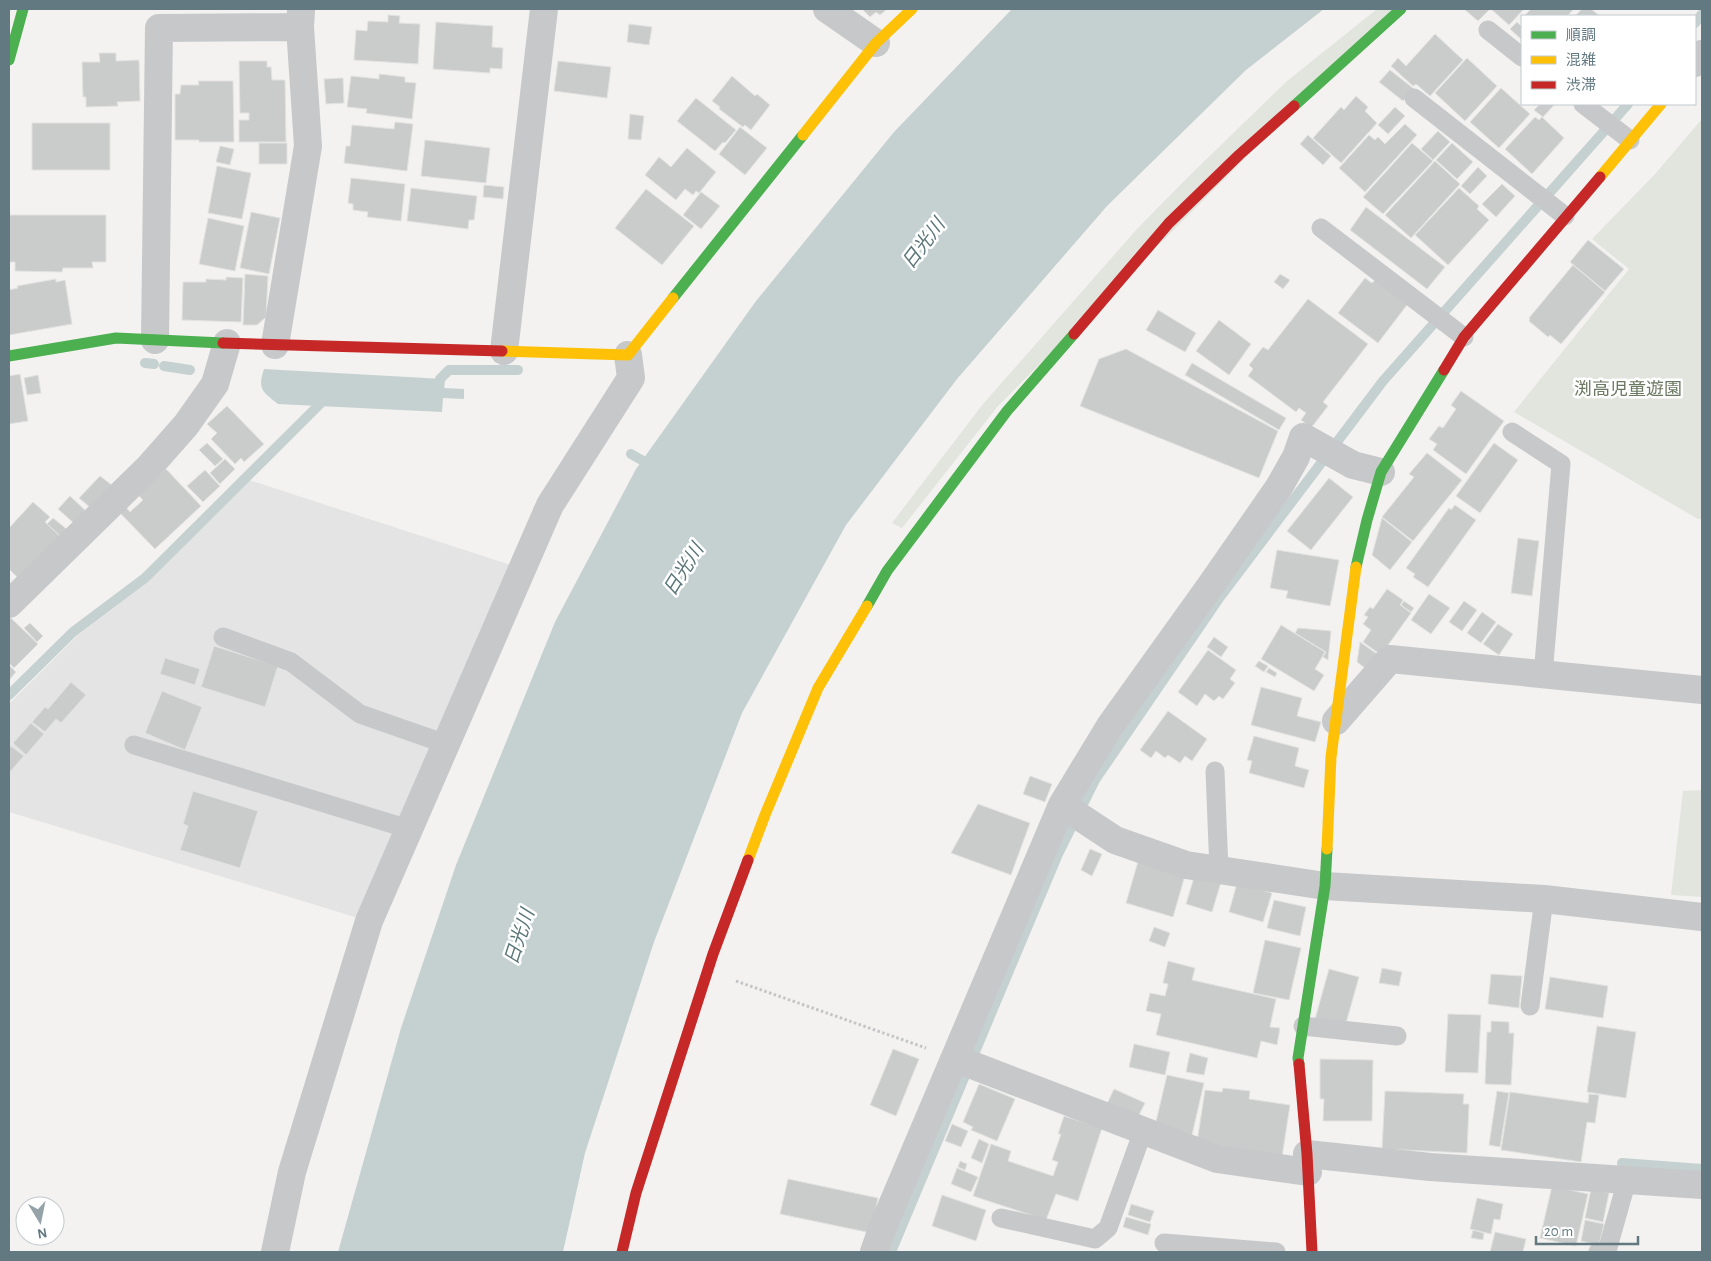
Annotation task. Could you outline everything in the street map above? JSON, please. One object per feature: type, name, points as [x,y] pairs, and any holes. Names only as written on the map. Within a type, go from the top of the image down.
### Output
[{"type":"street","points":[[9,60],[23,9]]},
{"type":"street","points":[[504,351],[544,9]]},
{"type":"street","points":[[827,9],[876,43]]},
{"type":"street","points":[[275,1252],[292,1172],[369,921],[550,505],[631,378],[628,355],[876,43],[912,9]]},
{"type":"street","points":[[622,1252],[636,1193],[713,954],[765,815],[818,688],[887,571],[1007,412],[1169,223],[1239,155],[1401,9]]},
{"type":"street","points":[[154,340],[159,28],[301,18],[308,146],[275,345]]},
{"type":"street","points":[[1312,1252],[1298,1058],[1325,886],[1332,757],[1354,572],[1367,520],[1382,472],[1457,332],[1627,138],[1659,105]]},
{"type":"street","points":[[9,356],[116,338],[275,345],[628,355]]},
{"type":"street","points":[[9,604],[149,467],[186,425],[215,384],[227,343]]},
{"type":"street","points":[[874,1252],[882,1229],[966,1062],[1110,726],[1279,487],[1296,457],[1303,437],[1353,464],[1382,472]]},
{"type":"street","points":[[1336,721],[1390,659],[1702,690]]},
{"type":"street","points":[[1073,813],[1115,840],[1186,865],[1220,871],[1325,886],[1544,898],[1702,916]]},
{"type":"street","points":[[966,1062],[1217,1159],[1430,1167],[1702,1185]]},
{"type":"lane","points":[[1488,30],[1521,56]]},
{"type":"lane","points":[[1414,98],[1561,213]]},
{"type":"lane","points":[[1584,105],[1627,138]]},
{"type":"lane","points":[[1321,228],[1457,332]]},
{"type":"lane","points":[[1512,432],[1561,464],[1543,675]]},
{"type":"lane","points":[[223,636],[291,662],[360,714],[446,744]]},
{"type":"lane","points":[[134,745],[408,829]]},
{"type":"lane","points":[[1215,771],[1220,871]]},
{"type":"lane","points":[[1530,1006],[1544,898]]},
{"type":"lane","points":[[1303,1026],[1397,1036]]},
{"type":"lane","points":[[1000,1218],[1095,1239],[1108,1228],[1143,1131]]},
{"type":"lane","points":[[1598,1252],[1607,1251],[1627,1180]]},
{"type":"lane","points":[[1164,1243],[1276,1252]]},
{"type":"path","points":[[730,979],[966,1062]]},
{"type":"shaded area","points":[[249,480],[511,565],[371,894],[355,917],[9,812],[9,704],[78,635],[143,586]]},
{"type":"green space","points":[[1377,9],[1394,9],[998,406],[902,528],[892,523],[983,404],[1137,229],[1287,81]]},
{"type":"green space","name":"渕高児童遊園","points":[[1702,119],[1702,519],[1698,519],[1514,412],[1629,269],[1592,239],[1656,173]]},
{"type":"green space","points":[[1702,790],[1702,897],[1671,895],[1683,791]]},
{"type":"water","name":"日光川","points":[[1012,9],[1324,9],[1246,70],[1107,206],[957,379],[846,525],[742,713],[654,942],[585,1153],[563,1252],[338,1252],[401,1028],[456,865],[555,622],[636,469],[756,301],[894,132]]},
{"type":"water","points":[[264,369],[444,379],[444,388],[464,389],[464,399],[443,398],[442,412],[278,404],[265,393],[261,386]]},
{"type":"building","points":[[862,9],[887,9],[880,15],[876,12],[870,17]]},
{"type":"building","points":[[1464,9],[1487,9],[1489,10],[1478,21]]},
{"type":"building","points":[[1491,9],[1524,9],[1509,25]]},
{"type":"building","points":[[1531,9],[1574,9],[1568,15],[1525,15]]},
{"type":"building","points":[[1582,9],[1591,9],[1599,15],[1576,15]]},
{"type":"building","points":[[388,15],[400,16],[399,23],[420,24],[418,64],[354,60],[356,30],[367,31],[368,21],[388,22]]},
{"type":"building","points":[[436,22],[493,26],[492,47],[503,48],[502,69],[490,68],[490,73],[433,69]]},
{"type":"building","points":[[1517,22],[1521,26],[1521,39],[1510,29]]},
{"type":"building","points":[[629,24],[652,27],[649,45],[627,42]]},
{"type":"building","points":[[1435,34],[1463,60],[1430,96],[1416,84],[1413,86],[1391,66],[1398,58],[1406,66]]},
{"type":"building","points":[[99,53],[116,53],[116,61],[139,60],[140,101],[117,102],[118,106],[86,107],[86,97],[83,97],[82,62],[100,62]]},
{"type":"building","points":[[1467,58],[1497,86],[1465,121],[1435,93]]},
{"type":"building","points":[[239,61],[267,61],[267,67],[271,67],[272,80],[285,80],[286,142],[239,142],[239,120],[249,120],[249,113],[240,113]]},
{"type":"building","points":[[558,61],[611,67],[607,98],[554,91]]},
{"type":"building","points":[[1390,70],[1414,89],[1403,101],[1379,82]]},
{"type":"building","points":[[379,74],[405,77],[405,82],[416,83],[412,119],[366,113],[367,109],[347,107],[351,76],[379,79]]},
{"type":"building","points":[[732,76],[755,96],[757,94],[770,105],[751,130],[745,125],[743,127],[719,109],[720,107],[712,101]]},
{"type":"building","points":[[343,78],[344,103],[326,104],[324,79]]},
{"type":"building","points":[[198,81],[233,81],[234,142],[175,140],[175,94],[180,94],[181,85],[199,85]]},
{"type":"building","points":[[1501,88],[1530,114],[1499,148],[1470,122]]},
{"type":"building","points":[[1356,96],[1368,107],[1365,111],[1377,123],[1341,163],[1313,138],[1341,107],[1344,110]]},
{"type":"building","points":[[696,98],[736,130],[715,151],[677,121]]},
{"type":"building","points":[[1539,105],[1554,105],[1543,117],[1534,110]]},
{"type":"building","points":[[1395,107],[1405,116],[1388,134],[1378,125]]},
{"type":"building","points":[[630,114],[644,116],[641,140],[628,139]]},
{"type":"building","points":[[1535,117],[1539,120],[1542,117],[1564,138],[1532,174],[1505,149]]},
{"type":"building","points":[[395,122],[413,124],[407,171],[344,163],[346,146],[350,146],[352,125],[394,129]]},
{"type":"building","points":[[32,123],[110,123],[110,170],[32,170]]},
{"type":"building","points":[[1405,124],[1417,135],[1365,192],[1339,168],[1369,135],[1375,140],[1378,137],[1385,144]]},
{"type":"building","points":[[740,127],[767,148],[745,175],[719,154]]},
{"type":"building","points":[[1438,131],[1450,142],[1433,160],[1421,149]]},
{"type":"building","points":[[1308,135],[1331,156],[1323,165],[1300,144]]},
{"type":"building","points":[[425,140],[490,148],[486,183],[421,176]]},
{"type":"building","points":[[259,143],[287,143],[287,164],[259,164]]},
{"type":"building","points":[[1412,143],[1433,161],[1383,214],[1363,197]]},
{"type":"building","points":[[1452,143],[1473,162],[1457,179],[1436,160]]},
{"type":"building","points":[[220,146],[234,149],[230,165],[216,162]]},
{"type":"building","points":[[687,148],[716,172],[699,193],[696,191],[693,195],[685,189],[676,200],[645,175],[659,157],[671,167]]},
{"type":"building","points":[[1435,161],[1460,184],[1411,238],[1385,215]]},
{"type":"building","points":[[217,166],[251,173],[242,219],[208,213]]},
{"type":"building","points":[[1478,167],[1487,176],[1470,194],[1461,186]]},
{"type":"building","points":[[351,178],[405,184],[401,221],[367,217],[368,212],[353,210],[353,204],[348,203]]},
{"type":"building","points":[[1502,184],[1515,196],[1496,217],[1482,204]]},
{"type":"building","points":[[484,185],[504,187],[503,199],[483,197]]},
{"type":"building","points":[[411,188],[477,196],[474,220],[469,220],[468,229],[407,221]]},
{"type":"building","points":[[1459,188],[1479,206],[1477,209],[1489,220],[1448,265],[1415,235]]},
{"type":"building","points":[[646,189],[694,226],[662,265],[615,228]]},
{"type":"building","points":[[701,192],[720,206],[701,229],[683,215]]},
{"type":"building","points":[[1366,207],[1445,267],[1427,289],[1350,230]]},
{"type":"building","points":[[251,212],[280,218],[269,274],[240,268]]},
{"type":"building","points":[[9,215],[106,215],[106,262],[92,262],[93,268],[63,268],[62,272],[15,271],[15,262],[9,262]]},
{"type":"building","points":[[208,218],[244,226],[235,271],[199,264]]},
{"type":"building","points":[[1588,240],[1624,269],[1605,291],[1570,262]]},
{"type":"building","points":[[1573,265],[1605,292],[1561,344],[1550,335],[1548,337],[1529,321],[1529,318]]},
{"type":"building","points":[[245,274],[268,276],[266,317],[257,325],[243,325]]},
{"type":"building","points":[[1280,274],[1290,280],[1283,289],[1274,282]]},
{"type":"building","points":[[226,277],[243,278],[241,322],[182,320],[183,282],[206,282],[206,279],[226,280]]},
{"type":"building","points":[[1378,277],[1410,301],[1378,343],[1338,313],[1365,278],[1372,283]]},
{"type":"building","points":[[56,279],[56,282],[65,280],[72,324],[9,335],[9,290],[18,288],[17,286]]},
{"type":"building","points":[[1308,299],[1368,344],[1323,402],[1328,406],[1311,428],[1301,420],[1306,413],[1299,408],[1296,412],[1248,376],[1253,369],[1249,365],[1263,347],[1268,350]]},
{"type":"building","points":[[1158,310],[1196,333],[1185,352],[1146,330]]},
{"type":"building","points":[[1219,320],[1251,344],[1229,375],[1196,351]]},
{"type":"building","points":[[1126,349],[1278,431],[1259,478],[1080,406],[1099,359]]},
{"type":"building","points":[[1192,363],[1286,418],[1279,430],[1185,375]]},
{"type":"building","points":[[20,374],[28,421],[9,424],[9,376]]},
{"type":"building","points":[[38,375],[41,393],[27,395],[24,378]]},
{"type":"building","points":[[1461,391],[1504,421],[1466,474],[1433,450],[1437,444],[1429,439],[1439,426],[1443,428],[1456,409],[1451,405]]},
{"type":"building","points":[[227,406],[264,444],[244,462],[241,458],[235,464],[211,439],[217,433],[207,424]]},
{"type":"building","points":[[207,443],[223,459],[215,466],[199,450]]},
{"type":"building","points":[[1494,443],[1518,460],[1480,513],[1456,496]]},
{"type":"building","points":[[1427,453],[1462,480],[1413,541],[1382,517],[1414,477],[1409,474]]},
{"type":"building","points":[[225,459],[235,469],[220,484],[210,473]]},
{"type":"building","points":[[166,469],[201,506],[155,549],[119,512],[125,506],[130,512],[143,500],[136,493],[149,486]]},
{"type":"building","points":[[205,470],[220,486],[203,502],[187,486]]},
{"type":"building","points":[[100,476],[113,486],[92,509],[79,498]]},
{"type":"building","points":[[1329,478],[1353,497],[1311,550],[1287,531]]},
{"type":"building","points":[[70,496],[88,513],[77,526],[58,509]]},
{"type":"building","points":[[33,502],[50,517],[45,522],[62,538],[22,582],[9,569],[9,528]]},
{"type":"building","points":[[1455,505],[1476,520],[1428,587],[1413,577],[1415,574],[1406,568],[1449,508],[1451,510]]},
{"type":"building","points":[[53,518],[69,531],[62,538],[47,524]]},
{"type":"building","points":[[1382,518],[1412,542],[1390,570],[1372,555]]},
{"type":"building","points":[[1518,538],[1539,541],[1532,596],[1511,593]]},
{"type":"building","points":[[1277,550],[1339,560],[1330,606],[1286,598],[1288,591],[1270,588]]},
{"type":"building","points":[[1387,589],[1403,600],[1400,605],[1411,613],[1381,655],[1363,642],[1371,630],[1363,624],[1368,617],[1364,615],[1370,607],[1373,609]]},
{"type":"building","points":[[1429,594],[1450,608],[1431,634],[1411,620]]},
{"type":"building","points":[[1404,601],[1414,608],[1411,612],[1401,605]]},
{"type":"building","points":[[1464,601],[1477,610],[1462,631],[1449,622]]},
{"type":"building","points":[[1482,612],[1496,622],[1481,643],[1467,633]]},
{"type":"building","points":[[11,618],[38,644],[14,668],[9,663],[9,620]]},
{"type":"building","points":[[30,623],[43,636],[37,642],[24,628]]},
{"type":"building","points":[[1498,624],[1513,634],[1499,655],[1483,644]]},
{"type":"building","points":[[1281,625],[1325,652],[1315,669],[1324,675],[1314,691],[1261,659]]},
{"type":"building","points":[[1298,628],[1331,631],[1328,660],[1323,657],[1326,652],[1295,633]]},
{"type":"building","points":[[1214,637],[1228,647],[1221,657],[1207,647]]},
{"type":"building","points":[[1360,642],[1380,656],[1369,671],[1357,662]]},
{"type":"building","points":[[214,646],[278,666],[265,707],[201,687]]},
{"type":"building","points":[[1208,650],[1236,670],[1230,679],[1235,683],[1223,699],[1219,696],[1214,701],[1205,694],[1197,706],[1178,692]]},
{"type":"building","points":[[165,658],[200,669],[195,685],[160,674]]},
{"type":"building","points":[[1259,661],[1268,666],[1264,672],[1255,666]]},
{"type":"building","points":[[9,665],[16,672],[9,680]]},
{"type":"building","points":[[1269,668],[1277,673],[1275,677],[1266,672]]},
{"type":"building","points":[[71,682],[86,695],[61,723],[56,719],[45,732],[32,722],[45,707],[48,709]]},
{"type":"building","points":[[1261,687],[1302,698],[1297,716],[1321,722],[1315,742],[1251,725]]},
{"type":"building","points":[[162,691],[202,707],[185,750],[145,733]]},
{"type":"building","points":[[1168,711],[1207,739],[1192,761],[1185,756],[1180,763],[1168,755],[1165,758],[1156,751],[1151,758],[1140,750]]},
{"type":"building","points":[[31,723],[44,734],[26,755],[13,743]]},
{"type":"building","points":[[1254,736],[1299,748],[1295,766],[1309,770],[1304,788],[1249,773],[1252,761],[1247,760]]},
{"type":"building","points":[[11,746],[24,756],[9,773],[9,749]]},
{"type":"building","points":[[1030,776],[1052,784],[1045,802],[1023,794]]},
{"type":"building","points":[[193,791],[258,811],[240,868],[180,850],[188,826],[183,824]]},
{"type":"building","points":[[978,804],[1030,823],[1011,875],[951,853]]},
{"type":"building","points":[[1090,849],[1102,854],[1092,876],[1081,870]]},
{"type":"building","points":[[1139,858],[1186,872],[1173,917],[1126,903]]},
{"type":"building","points":[[1195,874],[1221,882],[1212,912],[1186,904]]},
{"type":"building","points":[[1237,883],[1272,893],[1263,922],[1229,912]]},
{"type":"building","points":[[1274,900],[1306,907],[1300,936],[1267,928]]},
{"type":"building","points":[[1154,927],[1170,933],[1165,947],[1149,941]]},
{"type":"building","points":[[1265,940],[1301,948],[1289,1000],[1253,993]]},
{"type":"building","points":[[1168,961],[1195,968],[1192,980],[1276,999],[1270,1027],[1280,1028],[1277,1045],[1261,1041],[1257,1058],[1156,1035],[1161,1014],[1146,1011],[1150,993],[1165,996],[1168,984],[1163,983]]},
{"type":"building","points":[[1382,968],[1402,972],[1399,986],[1379,983]]},
{"type":"building","points":[[1329,969],[1359,977],[1345,1027],[1315,1019]]},
{"type":"building","points":[[1491,974],[1522,976],[1519,1008],[1488,1004]]},
{"type":"building","points":[[1550,977],[1608,986],[1603,1018],[1545,1009]]},
{"type":"building","points":[[1448,1014],[1481,1015],[1478,1073],[1445,1072]]},
{"type":"building","points":[[1491,1021],[1509,1022],[1509,1033],[1514,1033],[1511,1085],[1485,1084],[1487,1032],[1491,1032]]},
{"type":"building","points":[[1597,1026],[1636,1032],[1626,1098],[1587,1092]]},
{"type":"building","points":[[1134,1044],[1170,1052],[1165,1075],[1129,1067]]},
{"type":"building","points":[[893,1049],[919,1059],[896,1116],[870,1105]]},
{"type":"building","points":[[1190,1053],[1208,1058],[1204,1075],[1186,1072]]},
{"type":"building","points":[[1320,1059],[1373,1060],[1372,1121],[1323,1121],[1324,1099],[1320,1099]]},
{"type":"building","points":[[1167,1075],[1204,1083],[1192,1135],[1155,1126]]},
{"type":"building","points":[[979,1084],[1015,1099],[997,1141],[971,1130],[973,1127],[963,1122]]},
{"type":"building","points":[[1223,1088],[1250,1091],[1249,1099],[1290,1105],[1282,1157],[1197,1142],[1205,1090],[1222,1092]]},
{"type":"building","points":[[1114,1089],[1145,1103],[1135,1123],[1104,1110]]},
{"type":"building","points":[[1385,1091],[1464,1094],[1463,1104],[1469,1104],[1467,1153],[1382,1149]]},
{"type":"building","points":[[1497,1091],[1509,1093],[1500,1147],[1489,1145]]},
{"type":"building","points":[[1510,1092],[1588,1103],[1589,1094],[1599,1095],[1595,1123],[1587,1122],[1581,1162],[1501,1150]]},
{"type":"building","points":[[1064,1116],[1102,1128],[1078,1201],[1056,1194],[1046,1220],[973,1196],[991,1144],[1011,1151],[1008,1161],[1053,1176],[1058,1162],[1052,1160],[1061,1134],[1058,1134]]},
{"type":"building","points":[[952,1124],[968,1131],[961,1147],[945,1141]]},
{"type":"building","points":[[979,1139],[989,1144],[982,1163],[971,1158]]},
{"type":"building","points":[[960,1161],[967,1164],[965,1170],[958,1167]]},
{"type":"building","points":[[957,1168],[978,1177],[971,1192],[951,1184]]},
{"type":"building","points":[[788,1179],[878,1198],[871,1233],[780,1214]]},
{"type":"building","points":[[1552,1186],[1588,1194],[1576,1246],[1540,1238]]},
{"type":"building","points":[[1591,1189],[1609,1193],[1603,1222],[1585,1218]]},
{"type":"building","points":[[942,1195],[986,1210],[976,1241],[932,1226]]},
{"type":"building","points":[[1477,1198],[1503,1204],[1500,1220],[1494,1219],[1491,1234],[1470,1229]]},
{"type":"building","points":[[1131,1204],[1154,1211],[1150,1222],[1128,1215]]},
{"type":"building","points":[[1126,1217],[1151,1224],[1148,1235],[1123,1227]]},
{"type":"building","points":[[1585,1220],[1604,1224],[1599,1245],[1581,1241]]},
{"type":"building","points":[[1473,1230],[1484,1233],[1483,1240],[1471,1238]]},
{"type":"building","points":[[1495,1232],[1526,1239],[1523,1252],[1490,1252]]},
{"type":"waterway","points":[[1696,22],[1702,14]]},
{"type":"waterway","points":[[891,1252],[1058,854],[1095,780],[1220,597],[1383,381],[1627,105]]},
{"type":"waterway","points":[[145,363],[154,364]]},
{"type":"waterway","points":[[164,366],[190,370]]},
{"type":"waterway","points":[[439,392],[440,379],[449,370],[518,370]]},
{"type":"waterway","points":[[9,695],[73,632],[145,578],[327,397]]},
{"type":"waterway","points":[[631,454],[654,467]]},
{"type":"waterway","points":[[1622,1163],[1702,1169]]},
{"type":"traffic: fast","points":[[9,60],[23,9]]},
{"type":"traffic: fast","points":[[1294,106],[1401,9]]},
{"type":"traffic: fast","points":[[673,298],[803,135]]},
{"type":"traffic: fast","points":[[867,606],[887,571],[1007,411],[1074,334]]},
{"type":"traffic: fast","points":[[9,356],[116,338],[223,343]]},
{"type":"traffic: fast","points":[[1356,567],[1381,472],[1444,370]]},
{"type":"traffic: fast","points":[[1299,1064],[1298,1058],[1325,886],[1327,849]]},
{"type":"traffic: slow","points":[[803,135],[876,43],[912,9]]},
{"type":"traffic: slow","points":[[1600,177],[1660,105]]},
{"type":"traffic: slow","points":[[502,351],[628,355],[673,298]]},
{"type":"traffic: slow","points":[[1327,849],[1331,757],[1356,567]]},
{"type":"traffic: slow","points":[[748,860],[818,688],[867,606]]},
{"type":"traffic: jam","points":[[1074,334],[1169,223],[1239,155],[1294,106]]},
{"type":"traffic: jam","points":[[1444,370],[1464,337],[1600,177]]},
{"type":"traffic: jam","points":[[223,343],[502,351]]},
{"type":"traffic: jam","points":[[622,1252],[636,1193],[713,954],[748,860]]},
{"type":"traffic: jam","points":[[1299,1064],[1307,1154],[1312,1252]]}]
